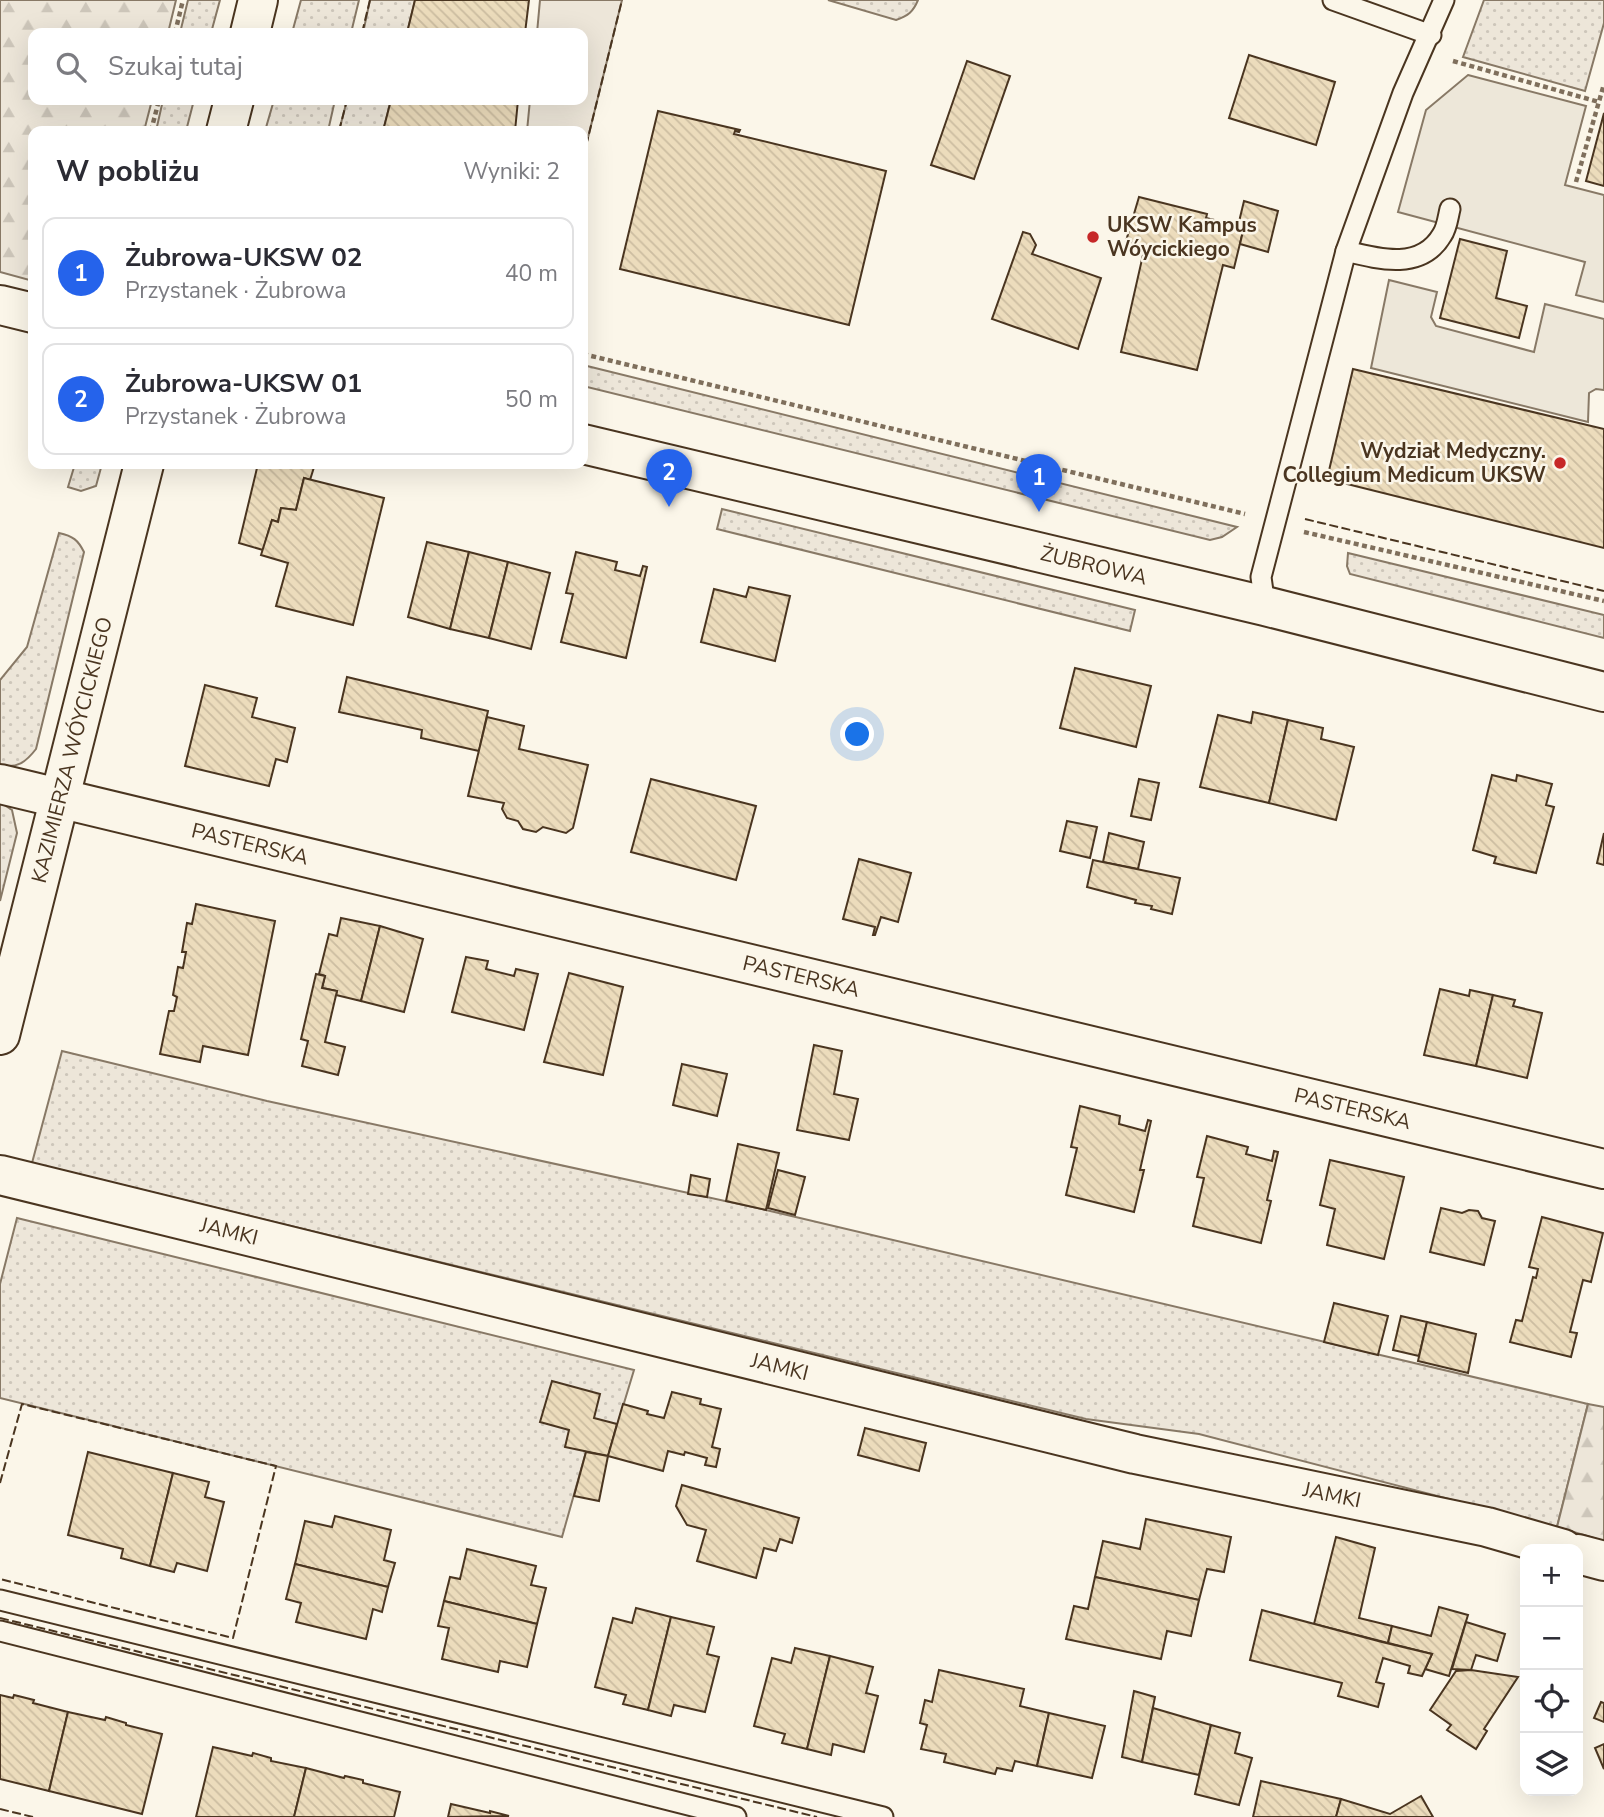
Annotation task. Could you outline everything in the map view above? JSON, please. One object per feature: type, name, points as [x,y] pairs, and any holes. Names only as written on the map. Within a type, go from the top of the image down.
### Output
[{"type":"street","points":[[251,28],[258,0]]},
{"type":"street","points":[[227,126],[233,105]]},
{"type":"street","points":[[0,305],[28,312]]},
{"type":"street","name":"ŻUBROWA","points":[[588,444],[1265,606],[1604,692]]},
{"type":"street","name":"KAZIMIERZA WÓYCICKIEGO","points":[[0,1035],[143,469]]},
{"type":"street","name":"PASTERSKA","points":[[0,784],[1604,1169]]},
{"type":"street","name":"JAMKI","points":[[0,1175],[1135,1454],[1487,1527],[1546,1544]]},
{"type":"street","points":[[1583,1555],[1604,1561]]},
{"type":"lane","points":[[1333,0],[1431,35]]},
{"type":"lane","points":[[1265,606],[1261,577],[1346,251],[1403,93],[1431,35],[1444,0]]},
{"type":"lane","points":[[1346,251],[1387,260],[1419,256],[1434,246],[1443,233],[1450,209]]},
{"type":"lane","points":[[0,1600],[883,1817]]},
{"type":"lane","points":[[0,1631],[736,1817]]},
{"type":"path","points":[[176,28],[183,0]]},
{"type":"path","points":[[1453,61],[1599,102]]},
{"type":"path","points":[[1576,182],[1604,84]]},
{"type":"path","points":[[152,126],[158,105]]},
{"type":"path","points":[[588,355],[1249,515]]},
{"type":"path","points":[[1303,532],[1604,601]]},
{"type":"green space","points":[[0,0],[176,0],[169,28],[28,28],[28,105],[151,105],[145,126],[28,126],[28,280],[0,272]]},
{"type":"green space","points":[[188,0],[220,0],[212,28],[181,28]]},
{"type":"green space","points":[[301,0],[359,0],[352,28],[293,28]]},
{"type":"green space","points":[[370,0],[415,0],[408,28],[364,28]]},
{"type":"green space","points":[[540,0],[622,0],[588,138],[588,126],[527,126],[530,105],[588,105],[588,28],[537,28]]},
{"type":"green space","points":[[828,0],[918,0],[910,13],[896,20]]},
{"type":"green space","points":[[1484,0],[1604,0],[1604,23],[1585,91],[1463,57]]},
{"type":"green space","points":[[162,105],[193,105],[187,126],[157,126]]},
{"type":"green space","points":[[273,105],[334,105],[329,126],[266,126]]},
{"type":"green space","points":[[346,105],[390,105],[384,126],[340,126]]},
{"type":"green space","points":[[588,366],[1237,527],[1222,537],[1210,540],[588,387]]},
{"type":"green space","points":[[73,469],[101,469],[96,486],[81,491],[68,487]]},
{"type":"green space","points":[[722,509],[1135,610],[1130,631],[717,529]]},
{"type":"green space","points":[[59,533],[74,539],[84,552],[36,749],[21,763],[0,765],[0,680],[27,647]]},
{"type":"green space","points":[[1348,553],[1604,615],[1604,638],[1350,574],[1347,566]]},
{"type":"green space","points":[[0,802],[12,810],[17,833],[0,901]]},
{"type":"green space","points":[[62,1051],[267,1101],[766,1210],[1588,1404],[1557,1527],[1199,1434],[1086,1419],[32,1163]]},
{"type":"green space","points":[[17,1218],[634,1370],[608,1456],[586,1452],[562,1537],[0,1398],[0,1284]]},
{"type":"green space","points":[[1588,1404],[1604,1407],[1604,1541],[1557,1527]]},
{"type":"shaded area","points":[[1468,75],[1586,106],[1565,185],[1604,195],[1604,302],[1576,295],[1585,262],[1398,212],[1426,110]]},
{"type":"shaded area","points":[[1389,280],[1437,292],[1431,317],[1436,326],[1534,352],[1545,304],[1604,319],[1604,390],[1596,389],[1589,393],[1588,422],[1371,368]]},
{"type":"building","points":[[415,0],[529,0],[526,28],[408,28]]},
{"type":"building","points":[[1249,55],[1335,82],[1316,145],[1229,118]]},
{"type":"building","points":[[967,61],[1010,76],[974,179],[931,165]]},
{"type":"building","points":[[390,105],[518,105],[515,126],[384,126]]},
{"type":"building","points":[[658,111],[740,130],[734,134],[886,171],[849,325],[620,269]]},
{"type":"building","points":[[1604,113],[1604,186],[1586,181]]},
{"type":"building","points":[[1139,197],[1207,214],[1206,218],[1244,227],[1234,268],[1223,265],[1197,370],[1121,352],[1145,246],[1126,241]]},
{"type":"building","points":[[1244,201],[1278,211],[1268,252],[1240,244],[1244,227],[1238,226]]},
{"type":"building","points":[[1023,232],[1030,234],[1036,245],[1032,254],[1101,278],[1078,349],[992,319]]},
{"type":"building","points":[[1460,239],[1507,251],[1496,298],[1527,306],[1519,338],[1440,318]]},
{"type":"building","points":[[1353,369],[1604,429],[1604,548],[1327,479]]},
{"type":"building","points":[[257,469],[313,469],[310,480],[304,478],[296,510],[281,508],[278,522],[272,520],[263,550],[239,543]]},
{"type":"building","points":[[304,478],[384,498],[353,625],[276,606],[288,563],[261,555],[272,520],[278,522],[281,508],[296,510]]},
{"type":"building","points":[[427,542],[469,552],[450,629],[408,617]]},
{"type":"building","points":[[469,552],[508,562],[489,638],[450,629]]},
{"type":"building","points":[[576,552],[617,562],[615,570],[640,576],[643,566],[647,567],[626,658],[561,642],[573,594],[566,593]]},
{"type":"building","points":[[508,562],[550,573],[531,649],[489,638]]},
{"type":"building","points":[[749,587],[790,596],[775,661],[701,642],[714,589],[746,597]]},
{"type":"building","points":[[1075,668],[1151,686],[1136,747],[1060,728]]},
{"type":"building","points":[[347,677],[488,711],[479,751],[421,738],[422,730],[339,712]]},
{"type":"building","points":[[205,685],[257,698],[252,717],[295,728],[287,762],[276,759],[269,786],[185,766]]},
{"type":"building","points":[[1253,712],[1288,720],[1269,803],[1200,787],[1218,715],[1251,723]]},
{"type":"building","points":[[487,717],[524,726],[519,749],[588,765],[573,828],[566,833],[543,827],[536,832],[523,829],[518,821],[507,818],[502,809],[504,803],[468,796]]},
{"type":"building","points":[[1288,720],[1323,728],[1321,739],[1354,747],[1336,820],[1269,803]]},
{"type":"building","points":[[1492,775],[1516,781],[1517,775],[1552,784],[1546,805],[1554,807],[1536,873],[1494,863],[1496,857],[1473,850]]},
{"type":"building","points":[[651,779],[756,806],[736,880],[631,852]]},
{"type":"building","points":[[1139,779],[1159,783],[1151,820],[1131,816]]},
{"type":"building","points":[[1067,821],[1097,827],[1090,858],[1060,851]]},
{"type":"building","points":[[1109,833],[1144,842],[1138,869],[1103,862]]},
{"type":"building","points":[[1604,833],[1604,865],[1597,863]]},
{"type":"building","points":[[859,859],[911,873],[898,922],[881,917],[875,935],[875,927],[843,919]]},
{"type":"building","points":[[1093,860],[1180,878],[1172,914],[1135,903],[1136,900],[1087,887]]},
{"type":"building","points":[[196,904],[275,921],[248,1055],[203,1046],[200,1062],[160,1054],[169,1011],[174,1011],[177,997],[173,995],[178,967],[183,968],[186,952],[182,952],[187,923],[192,924]]},
{"type":"building","points":[[341,918],[380,926],[361,1001],[336,995],[337,991],[322,988],[325,976],[319,974],[329,934],[337,936]]},
{"type":"building","points":[[380,926],[423,939],[404,1012],[361,1001]]},
{"type":"building","points":[[466,957],[488,961],[486,969],[514,976],[516,969],[538,974],[524,1030],[452,1012]]},
{"type":"building","points":[[569,973],[623,987],[603,1075],[544,1062]]},
{"type":"building","points":[[316,974],[325,976],[322,988],[337,991],[325,1042],[345,1047],[338,1075],[302,1066],[308,1041],[301,1039]]},
{"type":"building","points":[[1440,989],[1469,996],[1470,990],[1493,995],[1476,1066],[1424,1055]]},
{"type":"building","points":[[1493,995],[1515,1000],[1513,1006],[1542,1013],[1527,1078],[1476,1066]]},
{"type":"building","points":[[814,1045],[842,1051],[834,1094],[858,1099],[849,1140],[797,1130]]},
{"type":"building","points":[[682,1064],[727,1074],[717,1116],[673,1105]]},
{"type":"building","points":[[1080,1106],[1120,1116],[1119,1124],[1145,1131],[1148,1120],[1151,1121],[1140,1170],[1144,1170],[1134,1212],[1066,1195],[1077,1148],[1071,1147]]},
{"type":"building","points":[[1207,1136],[1248,1147],[1246,1154],[1272,1161],[1274,1151],[1278,1152],[1267,1200],[1271,1201],[1261,1243],[1193,1226],[1204,1178],[1197,1177]]},
{"type":"building","points":[[738,1144],[779,1153],[766,1210],[726,1201]]},
{"type":"building","points":[[1330,1160],[1404,1177],[1384,1259],[1327,1245],[1335,1209],[1320,1205]]},
{"type":"building","points":[[778,1170],[805,1177],[795,1215],[768,1208]]},
{"type":"building","points":[[691,1175],[710,1179],[707,1197],[688,1194]]},
{"type":"building","points":[[1441,1208],[1462,1213],[1469,1210],[1478,1211],[1482,1218],[1495,1221],[1484,1265],[1430,1252]]},
{"type":"building","points":[[1542,1217],[1603,1233],[1591,1282],[1583,1280],[1570,1332],[1577,1333],[1571,1357],[1510,1342],[1516,1320],[1522,1321],[1533,1277],[1536,1278],[1538,1269],[1529,1267]]},
{"type":"building","points":[[1334,1303],[1388,1316],[1378,1355],[1324,1342]]},
{"type":"building","points":[[1401,1316],[1427,1322],[1419,1356],[1393,1350]]},
{"type":"building","points":[[1427,1322],[1476,1334],[1468,1373],[1418,1361]]},
{"type":"building","points":[[552,1381],[600,1394],[594,1418],[617,1424],[608,1456],[565,1447],[569,1430],[540,1422]]},
{"type":"building","points":[[672,1392],[701,1399],[700,1404],[721,1409],[712,1447],[720,1449],[716,1467],[705,1465],[707,1458],[685,1452],[684,1455],[668,1451],[663,1471],[608,1456],[623,1404],[664,1418]]},
{"type":"building","points":[[865,1428],[926,1443],[919,1471],[858,1455]]},
{"type":"building","points":[[88,1452],[173,1473],[150,1566],[121,1558],[123,1549],[68,1535]]},
{"type":"building","points":[[586,1452],[608,1456],[599,1501],[574,1496]]},
{"type":"building","points":[[173,1473],[209,1482],[205,1497],[224,1502],[207,1571],[177,1563],[174,1572],[150,1566]]},
{"type":"building","points":[[682,1485],[799,1518],[792,1543],[780,1539],[776,1551],[764,1548],[756,1578],[697,1561],[706,1530],[687,1525],[676,1506]]},
{"type":"building","points":[[335,1516],[391,1530],[384,1560],[395,1563],[388,1587],[295,1564],[305,1521],[332,1527]]},
{"type":"building","points":[[1146,1519],[1231,1537],[1224,1572],[1207,1569],[1199,1600],[1095,1577],[1103,1541],[1140,1549]]},
{"type":"building","points":[[1336,1537],[1375,1548],[1359,1618],[1392,1626],[1388,1643],[1314,1624]]},
{"type":"building","points":[[467,1549],[536,1566],[531,1585],[546,1588],[537,1624],[444,1601],[450,1577],[460,1579]]},
{"type":"building","points":[[295,1564],[388,1587],[382,1612],[373,1609],[366,1639],[296,1622],[301,1603],[286,1599]]},
{"type":"building","points":[[1095,1577],[1199,1600],[1191,1636],[1167,1631],[1161,1659],[1066,1639],[1074,1606],[1088,1609]]},
{"type":"building","points":[[444,1601],[537,1624],[527,1667],[500,1661],[498,1672],[442,1659],[449,1628],[438,1626]]},
{"type":"building","points":[[1439,1607],[1468,1615],[1449,1676],[1425,1669],[1432,1654],[1388,1643],[1392,1626],[1431,1636]]},
{"type":"building","points":[[636,1608],[671,1617],[648,1710],[623,1704],[626,1695],[595,1687],[613,1618],[632,1623]]},
{"type":"building","points":[[1262,1610],[1432,1654],[1422,1676],[1408,1673],[1410,1666],[1383,1658],[1376,1682],[1384,1684],[1378,1707],[1338,1696],[1342,1683],[1250,1660]]},
{"type":"building","points":[[671,1617],[714,1627],[707,1654],[719,1657],[705,1712],[674,1705],[671,1716],[648,1710]]},
{"type":"building","points":[[1466,1622],[1505,1634],[1497,1661],[1476,1655],[1471,1670],[1452,1669]]},
{"type":"building","points":[[795,1648],[830,1656],[807,1749],[782,1743],[785,1734],[754,1726],[772,1658],[791,1663]]},
{"type":"building","points":[[830,1656],[873,1667],[866,1693],[878,1696],[864,1752],[833,1744],[831,1755],[807,1749]]},
{"type":"building","points":[[939,1670],[1024,1689],[1020,1706],[1049,1713],[1037,1766],[1015,1761],[1012,1771],[997,1768],[995,1774],[944,1762],[946,1754],[921,1749],[927,1725],[920,1723],[925,1700],[932,1702]]},
{"type":"building","points":[[1471,1670],[1518,1677],[1484,1729],[1487,1731],[1476,1749],[1447,1730],[1451,1725],[1430,1710],[1456,1671]]},
{"type":"building","points":[[1134,1691],[1155,1697],[1142,1762],[1122,1757]]},
{"type":"building","points":[[0,1695],[34,1700],[33,1703],[68,1712],[49,1791],[0,1779]]},
{"type":"building","points":[[1601,1702],[1604,1703],[1604,1722],[1594,1718]]},
{"type":"building","points":[[1153,1708],[1211,1725],[1199,1775],[1142,1762]]},
{"type":"building","points":[[68,1712],[105,1720],[106,1717],[162,1734],[142,1814],[49,1791]]},
{"type":"building","points":[[1049,1713],[1105,1726],[1092,1778],[1037,1766]]},
{"type":"building","points":[[1211,1725],[1240,1733],[1235,1753],[1252,1758],[1239,1805],[1195,1794]]},
{"type":"building","points":[[1604,1744],[1604,1769],[1595,1748]]},
{"type":"building","points":[[213,1747],[252,1756],[253,1753],[271,1758],[271,1761],[306,1768],[294,1817],[196,1817]]},
{"type":"building","points":[[306,1768],[363,1780],[363,1783],[400,1792],[394,1817],[294,1817]]},
{"type":"building","points":[[1261,1781],[1341,1799],[1336,1817],[1253,1817]]},
{"type":"building","points":[[1421,1796],[1433,1817],[1336,1817],[1341,1799],[1390,1814]]},
{"type":"building","points":[[451,1804],[490,1811],[509,1816],[448,1817]]},
{"type":"fence","points":[[363,28],[370,0]]},
{"type":"fence","points":[[588,138],[622,0]]},
{"type":"fence","points":[[340,126],[346,105]]},
{"type":"fence","points":[[1305,519],[1604,591]]},
{"type":"fence","points":[[0,1483],[22,1404],[276,1466],[233,1638],[0,1579]]},
{"type":"fence","points":[[0,1618],[817,1817]]},
{"type":"fence","points":[[0,1809],[33,1817]]},
{"type":"place","name":"UKSW Kampus Wóycickiego","points":[[1093,237]]},
{"type":"place","name":"Wydział Medyczny. Collegium Medicum UKSW","points":[[1560,463]]},
{"type":"place","name":"Żubrowa-UKSW 01","points":[[669,507]]},
{"type":"place","name":"Żubrowa-UKSW 02","points":[[1039,512]]}]
